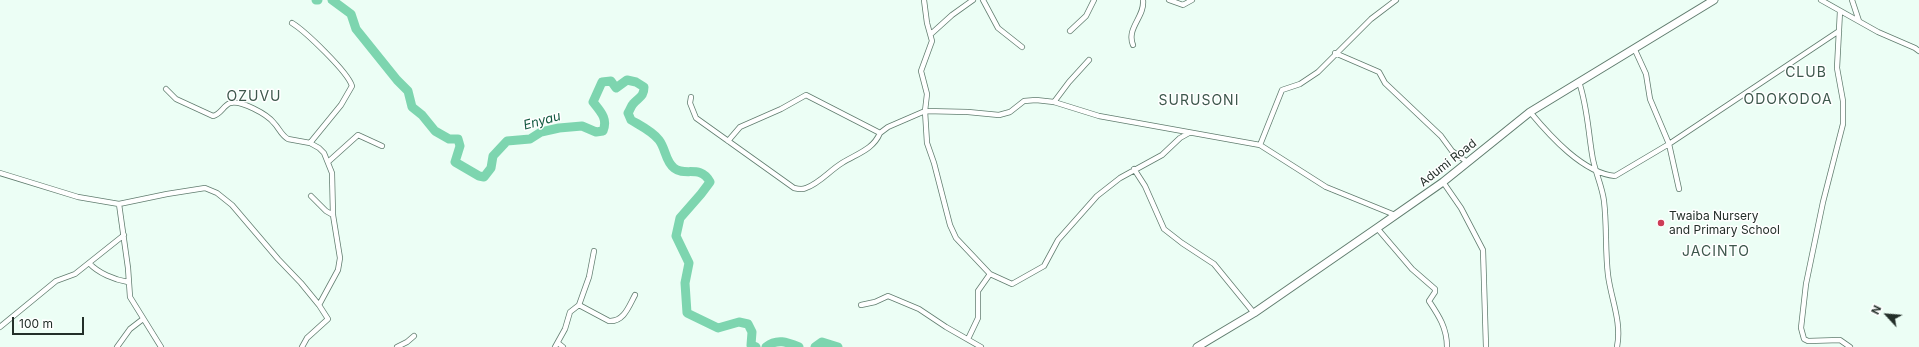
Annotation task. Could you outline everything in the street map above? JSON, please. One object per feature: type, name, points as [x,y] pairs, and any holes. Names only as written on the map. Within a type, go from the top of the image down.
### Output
[{"type":"main road","name":"Adumi Road","points":[[1197,347],[1254,312],[1443,182],[1530,112],[1578,82],[1635,50],[1714,0]]},
{"type":"street","points":[[924,0],[926,22],[931,34],[931,44],[921,71],[928,94],[925,111],[927,143],[934,163],[950,225],[956,238],[990,274],[1012,284],[1042,268],[1058,240],[1074,224],[1086,207],[1111,184],[1134,169],[1162,155],[1180,138],[1189,133]]},
{"type":"street","points":[[931,34],[952,14],[974,0]]},
{"type":"street","points":[[983,0],[998,28],[1022,47]]},
{"type":"street","points":[[1070,31],[1086,16],[1094,0]]},
{"type":"street","points":[[1134,44],[1132,31],[1141,14],[1143,0]]},
{"type":"street","points":[[1169,0],[1182,5],[1192,0]]},
{"type":"street","points":[[1260,145],[1282,90],[1300,84],[1318,72],[1335,53],[1371,19],[1396,0]]},
{"type":"street","points":[[1821,0],[1859,21],[1918,48]]},
{"type":"street","points":[[1852,0],[1859,21]]},
{"type":"street","points":[[1840,11],[1837,68],[1843,101],[1843,124],[1806,284],[1802,328],[1804,339],[1808,341],[1840,340],[1850,347]]},
{"type":"street","points":[[292,23],[304,32],[325,53],[349,79],[352,86],[341,105],[310,143]]},
{"type":"street","points":[[1530,112],[1551,137],[1596,170],[1616,176],[1669,144],[1839,30]]},
{"type":"street","points":[[1635,50],[1646,74],[1650,99],[1669,144],[1679,189]]},
{"type":"street","points":[[1335,53],[1379,72],[1385,83],[1441,136],[1452,151],[1467,162]]},
{"type":"street","points":[[1054,102],[1088,60]]},
{"type":"street","points":[[1578,82],[1585,100],[1591,150],[1604,199],[1606,254],[1609,280],[1618,320],[1617,347]]},
{"type":"street","points":[[166,89],[176,99],[213,116],[219,114],[228,104],[239,102],[266,116],[288,139],[310,143],[322,150],[332,173],[333,215],[339,246],[339,266],[319,305]]},
{"type":"street","points":[[728,141],[740,127],[781,109],[806,95],[880,133]]},
{"type":"street","points":[[691,97],[690,103],[696,118],[794,188],[799,189],[805,189],[842,163],[861,153],[873,144],[880,133],[901,121],[925,111],[968,112],[999,115],[1010,112],[1024,101],[1036,100],[1054,102],[1099,116],[1260,145],[1326,187],[1395,215]]},
{"type":"street","points":[[328,162],[358,134],[382,146]]},
{"type":"street","points":[[1134,169],[1145,186],[1164,229],[1174,238],[1214,264],[1254,312]]},
{"type":"street","points":[[0,173],[78,197],[119,204],[205,188],[217,193],[232,205],[319,305],[328,319],[307,338],[302,347]]},
{"type":"street","points":[[1443,182],[1461,208],[1483,250],[1486,347]]},
{"type":"street","points":[[311,196],[327,212],[333,215]]},
{"type":"street","points":[[119,204],[124,236],[128,282],[132,302],[161,347]]},
{"type":"street","points":[[1377,228],[1412,269],[1435,289],[1435,292],[1429,301],[1444,324],[1447,347]]},
{"type":"street","points":[[0,327],[56,281],[75,274],[124,236]]},
{"type":"street","points":[[563,347],[556,345],[565,329],[570,312],[579,305],[589,277],[594,251]]},
{"type":"street","points":[[88,263],[95,269],[117,279],[128,282]]},
{"type":"street","points":[[968,339],[978,318],[978,291],[990,274]]},
{"type":"street","points":[[579,305],[609,321],[614,321],[619,319],[627,310],[635,295]]},
{"type":"street","points":[[861,305],[875,302],[888,296],[918,309],[981,347]]},
{"type":"street","points":[[117,347],[130,329],[143,319]]},
{"type":"street","points":[[397,347],[407,342],[414,336]]},
{"type":"waterway","name":"Enyau","points":[[332,0],[351,14],[356,29],[397,80],[408,91],[412,107],[422,115],[435,131],[449,139],[458,139],[460,146],[455,162],[479,176],[484,177],[491,168],[493,156],[507,141],[530,139],[541,132],[559,128],[582,126],[596,132],[603,131],[605,123],[604,119],[601,112],[593,102],[602,82],[611,81],[616,88],[627,80],[636,82],[644,87],[642,95],[632,105],[628,113],[631,120],[656,137],[661,144],[669,162],[674,168],[683,171],[702,173],[710,182],[680,218],[676,236],[689,263],[685,283],[687,313],[718,328],[739,322],[748,324],[752,332],[751,345],[756,347]]},
{"type":"waterway","name":"Enyau","points":[[766,347],[774,342],[786,342],[799,347]]},
{"type":"waterway","name":"Enyau","points":[[815,347],[822,342],[838,347]]},
{"type":"place","name":"Twaiba Nursery and Primary School","points":[[1661,223]]},
{"type":"district","name":"CLUB","points":[[1806,73]]},
{"type":"district","name":"OZUVU","points":[[254,97]]},
{"type":"district","name":"ODOKODOA","points":[[1788,100]]},
{"type":"district","name":"SURUSONI","points":[[1199,101]]},
{"type":"district","name":"JACINTO","points":[[1716,252]]}]
